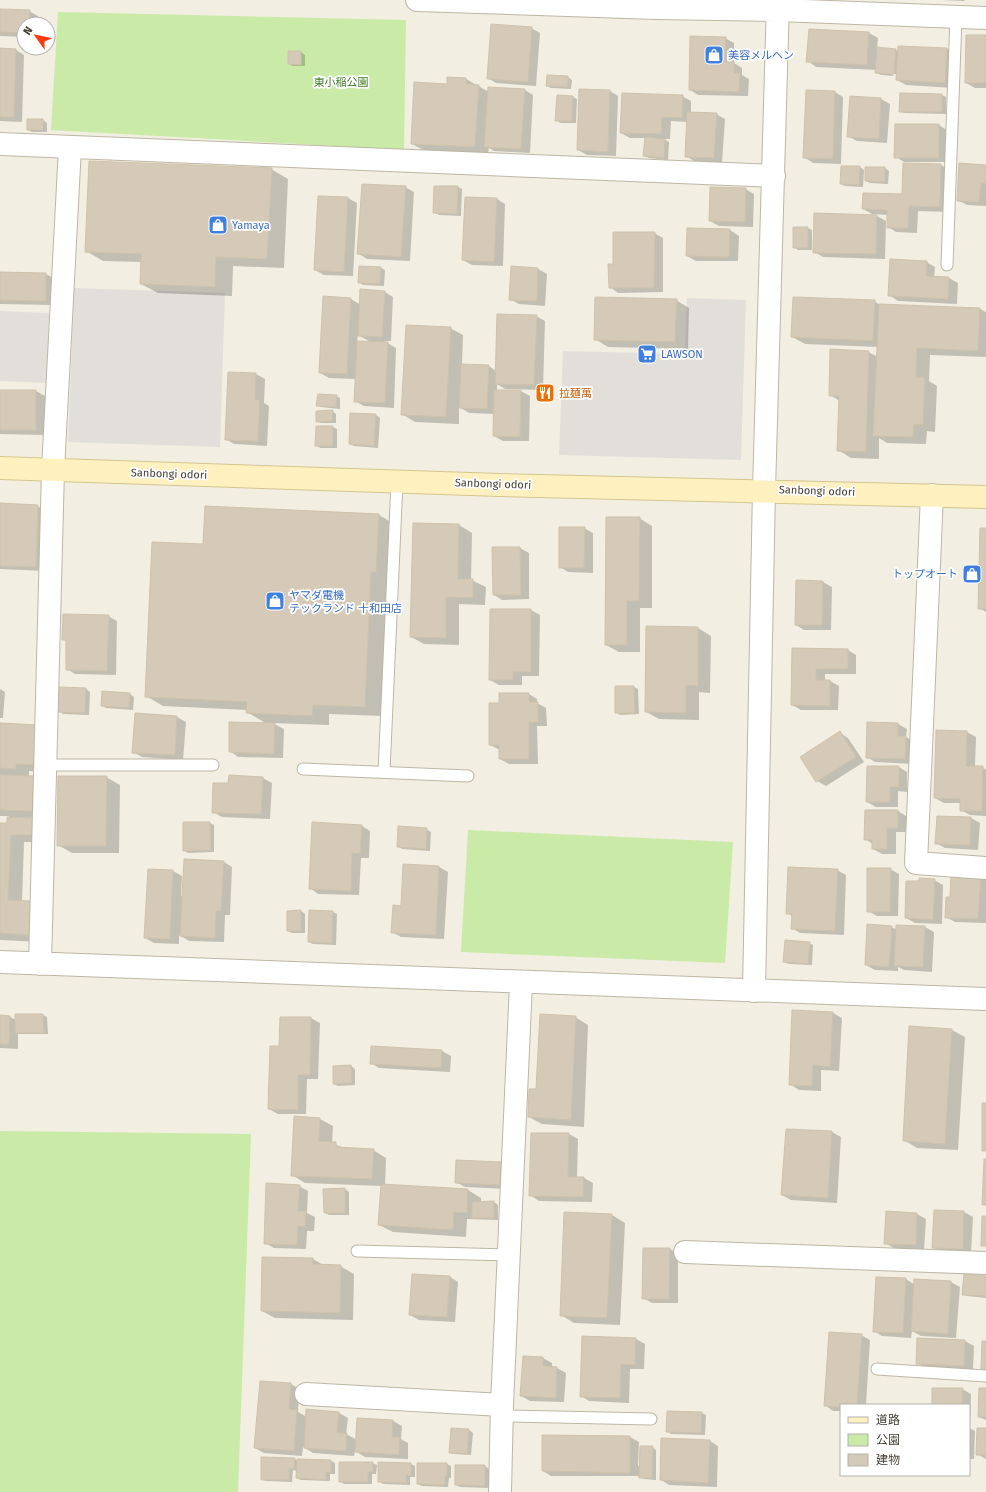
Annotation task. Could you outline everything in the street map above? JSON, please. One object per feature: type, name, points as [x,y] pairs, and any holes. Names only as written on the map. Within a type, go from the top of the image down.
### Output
[{"type":"main road","name":"Sanbongi odori","points":[[0,468],[397,482],[764,490],[986,497]]},
{"type":"street","points":[[417,0],[778,5],[986,18]]},
{"type":"street","points":[[754,991],[764,490],[778,5]]},
{"type":"street","points":[[0,144],[774,176]]},
{"type":"street","points":[[40,964],[53,470],[70,147]]},
{"type":"street","points":[[932,495],[916,863],[986,868]]},
{"type":"street","points":[[0,962],[521,983],[986,999]]},
{"type":"street","points":[[500,1492],[502,1410],[521,983]]},
{"type":"street","points":[[685,1252],[986,1263]]},
{"type":"street","points":[[306,1394],[502,1410]]},
{"type":"lane","points":[[947,265],[956,17]]},
{"type":"lane","points":[[384,772],[397,482]]},
{"type":"lane","points":[[45,765],[213,765]]},
{"type":"lane","points":[[303,769],[468,776]]},
{"type":"lane","points":[[357,1251],[509,1255]]},
{"type":"lane","points":[[877,1369],[986,1376]]},
{"type":"lane","points":[[502,1410],[651,1418]]},
{"type":"green space","name":"東小稲公園","points":[[58,12],[406,20],[404,150],[51,130]]},
{"type":"green space","points":[[468,830],[733,842],[725,963],[461,952]]},
{"type":"green space","points":[[0,1131],[251,1134],[238,1492],[0,1492]]},
{"type":"shaded area","points":[[74,288],[225,293],[220,447],[68,442]]},
{"type":"shaded area","points":[[687,298],[746,300],[741,460],[559,455],[563,351],[685,354]]},
{"type":"shaded area","points":[[0,311],[49,313],[47,383],[0,381]]},
{"type":"building","points":[[0,9],[30,10],[30,16],[16,16],[16,33],[0,32]]},
{"type":"building","points":[[491,24],[532,27],[528,82],[487,79]]},
{"type":"building","points":[[809,29],[869,32],[867,65],[806,62]]},
{"type":"building","points":[[966,35],[986,35],[986,83],[965,83]]},
{"type":"building","points":[[690,36],[726,37],[725,62],[734,62],[734,73],[740,73],[739,92],[689,90]]},
{"type":"building","points":[[898,46],[947,48],[945,83],[896,80]]},
{"type":"building","points":[[877,47],[896,49],[894,74],[875,73]]},
{"type":"building","points":[[0,48],[16,49],[14,117],[0,117]]},
{"type":"building","points":[[288,51],[301,51],[301,65],[288,64]]},
{"type":"building","points":[[547,75],[568,76],[568,87],[546,86]]},
{"type":"building","points":[[447,77],[466,78],[466,84],[479,85],[475,147],[411,144],[414,82],[447,84]]},
{"type":"building","points":[[488,87],[525,89],[521,149],[484,147]]},
{"type":"building","points":[[579,89],[610,90],[608,152],[577,150]]},
{"type":"building","points":[[806,90],[835,91],[833,159],[803,158]]},
{"type":"building","points":[[622,93],[683,95],[682,118],[662,117],[661,134],[620,133]]},
{"type":"building","points":[[900,93],[942,94],[942,112],[899,112]]},
{"type":"building","points":[[557,95],[573,96],[572,121],[555,121]]},
{"type":"building","points":[[850,96],[881,98],[879,139],[847,137]]},
{"type":"building","points":[[687,112],[717,113],[714,158],[685,157]]},
{"type":"building","points":[[27,119],[43,119],[43,130],[27,130]]},
{"type":"building","points":[[895,124],[939,124],[939,158],[894,158]]},
{"type":"building","points":[[645,137],[665,139],[664,158],[643,156]]},
{"type":"building","points":[[89,161],[272,168],[267,259],[216,257],[215,287],[140,284],[141,254],[85,252]]},
{"type":"building","points":[[903,163],[941,164],[940,207],[909,206],[908,228],[887,228],[887,210],[862,209],[863,193],[902,194]]},
{"type":"building","points":[[959,163],[986,165],[986,183],[981,183],[979,202],[957,201]]},
{"type":"building","points":[[841,166],[860,166],[859,185],[840,184]]},
{"type":"building","points":[[865,167],[885,167],[885,182],[865,181]]},
{"type":"building","points":[[362,184],[406,186],[401,257],[357,254]]},
{"type":"building","points":[[434,186],[458,186],[457,214],[433,213]]},
{"type":"building","points":[[710,187],[746,188],[745,222],[709,221]]},
{"type":"building","points":[[318,196],[348,197],[344,272],[314,270]]},
{"type":"building","points":[[465,197],[497,198],[494,262],[462,260]]},
{"type":"building","points":[[814,213],[877,215],[876,254],[813,253]]},
{"type":"building","points":[[793,227],[808,227],[808,248],[793,248]]},
{"type":"building","points":[[687,228],[730,229],[729,257],[686,256]]},
{"type":"building","points":[[613,232],[655,232],[654,288],[609,288],[608,264],[613,264]]},
{"type":"building","points":[[890,259],[927,261],[926,276],[949,277],[948,299],[888,296]]},
{"type":"building","points":[[359,266],[381,267],[380,284],[358,283]]},
{"type":"building","points":[[511,266],[538,268],[537,301],[509,300]]},
{"type":"building","points":[[0,272],[46,273],[46,301],[0,300]]},
{"type":"building","points":[[360,289],[385,291],[382,337],[358,336]]},
{"type":"building","points":[[323,296],[351,298],[347,374],[319,373]]},
{"type":"building","points":[[595,297],[677,299],[675,342],[594,340]]},
{"type":"building","points":[[793,297],[875,300],[873,341],[791,337]]},
{"type":"building","points":[[879,304],[980,308],[978,351],[917,348],[916,377],[925,378],[923,425],[914,424],[913,437],[873,436]]},
{"type":"building","points":[[497,314],[537,315],[534,385],[495,384]]},
{"type":"building","points":[[406,325],[451,327],[446,417],[401,415]]},
{"type":"building","points":[[357,341],[388,342],[385,403],[354,402]]},
{"type":"building","points":[[830,349],[869,351],[866,452],[837,451],[839,396],[829,396]]},
{"type":"building","points":[[461,364],[489,365],[487,409],[459,408]]},
{"type":"building","points":[[228,372],[256,373],[255,400],[260,400],[258,441],[225,440]]},
{"type":"building","points":[[0,390],[36,390],[36,430],[0,430]]},
{"type":"building","points":[[494,390],[521,390],[520,437],[493,436]]},
{"type":"building","points":[[318,394],[337,395],[336,407],[316,406]]},
{"type":"building","points":[[333,410],[332,421],[316,422],[316,411]]},
{"type":"building","points":[[350,413],[376,414],[374,446],[349,444]]},
{"type":"building","points":[[316,426],[333,426],[333,446],[315,446]]},
{"type":"building","points":[[0,503],[38,505],[36,567],[0,566]]},
{"type":"building","points":[[205,506],[379,514],[376,572],[371,572],[365,707],[313,705],[312,716],[246,713],[247,702],[145,697],[152,542],[203,544]]},
{"type":"building","points":[[606,517],[640,517],[639,601],[627,601],[627,645],[605,645]]},
{"type":"building","points":[[413,523],[459,524],[458,579],[473,579],[473,598],[446,597],[446,638],[410,637]]},
{"type":"building","points":[[559,527],[585,527],[584,568],[559,568]]},
{"type":"building","points":[[980,528],[986,528],[986,609],[978,609]]},
{"type":"building","points":[[492,547],[520,547],[521,595],[493,595]]},
{"type":"building","points":[[796,580],[823,581],[822,625],[795,625]]},
{"type":"building","points":[[490,609],[531,609],[531,672],[513,672],[513,680],[489,680]]},
{"type":"building","points":[[63,614],[109,615],[107,671],[66,670],[66,640],[62,640]]},
{"type":"building","points":[[646,626],[698,627],[698,686],[686,685],[686,713],[645,712]]},
{"type":"building","points":[[792,648],[848,649],[848,669],[816,669],[816,680],[830,680],[830,706],[791,705]]},
{"type":"building","points":[[615,686],[634,686],[635,713],[615,713]]},
{"type":"building","points":[[59,687],[86,688],[85,713],[58,712]]},
{"type":"building","points":[[102,691],[130,693],[129,708],[101,706]]},
{"type":"building","points":[[499,693],[529,693],[529,702],[538,702],[538,722],[529,722],[529,759],[499,759],[499,745],[489,745],[489,703],[499,703]]},
{"type":"building","points":[[135,713],[177,716],[175,755],[132,753]]},
{"type":"building","points":[[229,722],[275,723],[274,754],[229,752]]},
{"type":"building","points":[[867,722],[898,723],[898,736],[906,736],[905,759],[866,758]]},
{"type":"building","points":[[0,723],[39,725],[37,765],[16,764],[16,769],[0,768]]},
{"type":"building","points":[[936,730],[967,731],[966,766],[983,766],[982,811],[960,811],[960,799],[934,798]]},
{"type":"building","points":[[840,731],[856,757],[816,782],[800,757]]},
{"type":"building","points":[[867,766],[899,766],[899,787],[890,787],[890,802],[866,802]]},
{"type":"building","points":[[0,775],[34,776],[32,811],[0,810]]},
{"type":"building","points":[[229,775],[263,777],[261,814],[212,813],[213,783],[228,783]]},
{"type":"building","points":[[58,776],[107,776],[106,846],[57,846]]},
{"type":"building","points":[[865,810],[898,810],[898,828],[887,828],[887,849],[872,849],[872,840],[864,840]]},
{"type":"building","points":[[937,816],[971,817],[970,845],[935,844]]},
{"type":"building","points":[[7,817],[33,818],[32,835],[11,835],[8,900],[31,901],[29,935],[0,933],[0,823],[7,823]]},
{"type":"building","points":[[183,822],[210,822],[211,850],[183,851]]},
{"type":"building","points":[[312,822],[362,825],[360,854],[352,853],[351,891],[309,889]]},
{"type":"building","points":[[398,826],[427,828],[426,849],[397,847]]},
{"type":"building","points":[[184,859],[224,861],[221,911],[216,911],[215,938],[180,936]]},
{"type":"building","points":[[403,864],[439,866],[436,935],[391,933],[393,905],[401,906]]},
{"type":"building","points":[[788,867],[838,869],[835,931],[791,929],[792,914],[786,914]]},
{"type":"building","points":[[867,868],[891,868],[890,912],[867,912]]},
{"type":"building","points":[[148,869],[173,870],[170,939],[144,938]]},
{"type":"building","points":[[951,874],[981,875],[978,919],[945,918],[946,897],[950,897]]},
{"type":"building","points":[[919,878],[935,879],[933,920],[905,918],[906,881],[919,881]]},
{"type":"building","points":[[301,910],[301,931],[287,931],[287,911]]},
{"type":"building","points":[[309,910],[333,911],[332,943],[308,942]]},
{"type":"building","points":[[867,924],[892,926],[889,967],[865,965]]},
{"type":"building","points":[[896,925],[925,926],[923,967],[894,966]]},
{"type":"building","points":[[785,940],[810,942],[808,964],[783,962]]},
{"type":"building","points":[[792,1010],[833,1012],[830,1067],[813,1065],[812,1086],[789,1085]]},
{"type":"building","points":[[15,1014],[43,1014],[44,1033],[15,1033]]},
{"type":"building","points":[[540,1014],[576,1016],[571,1120],[528,1117],[529,1089],[536,1089]]},
{"type":"building","points":[[0,1015],[10,1016],[9,1044],[0,1044]]},
{"type":"building","points":[[280,1017],[311,1017],[310,1075],[298,1075],[298,1110],[268,1109],[270,1046],[279,1046]]},
{"type":"building","points":[[909,1026],[952,1029],[945,1144],[903,1141]]},
{"type":"building","points":[[371,1046],[442,1050],[441,1068],[370,1064]]},
{"type":"building","points":[[351,1065],[352,1083],[333,1084],[333,1066]]},
{"type":"building","points":[[982,1103],[986,1103],[986,1151],[982,1151]]},
{"type":"building","points":[[294,1116],[320,1118],[319,1141],[336,1142],[336,1147],[374,1149],[372,1179],[291,1176]]},
{"type":"building","points":[[786,1129],[832,1131],[828,1198],[781,1195]]},
{"type":"building","points":[[531,1133],[569,1133],[568,1177],[584,1177],[583,1197],[529,1196]]},
{"type":"building","points":[[984,1159],[986,1159],[986,1205],[982,1205]]},
{"type":"building","points":[[456,1160],[501,1162],[500,1185],[455,1183]]},
{"type":"building","points":[[266,1183],[300,1185],[298,1211],[306,1211],[305,1227],[298,1226],[297,1245],[264,1244]]},
{"type":"building","points":[[381,1184],[468,1189],[467,1213],[454,1212],[453,1230],[378,1225]]},
{"type":"building","points":[[345,1188],[345,1213],[324,1213],[323,1189]]},
{"type":"building","points":[[494,1201],[494,1218],[472,1218],[472,1202]]},
{"type":"building","points":[[934,1210],[964,1211],[963,1249],[932,1248]]},
{"type":"building","points":[[886,1211],[917,1213],[916,1245],[884,1244]]},
{"type":"building","points":[[564,1212],[612,1214],[607,1318],[560,1316]]},
{"type":"building","points":[[982,1216],[986,1216],[986,1246],[981,1246]]},
{"type":"building","points":[[643,1248],[670,1248],[669,1299],[642,1299]]},
{"type":"building","points":[[262,1257],[313,1258],[313,1264],[341,1265],[340,1313],[261,1311]]},
{"type":"building","points":[[412,1274],[450,1276],[447,1317],[409,1315]]},
{"type":"building","points":[[964,1274],[986,1276],[986,1296],[962,1295]]},
{"type":"building","points":[[876,1277],[906,1278],[903,1333],[873,1332]]},
{"type":"building","points":[[914,1279],[951,1281],[948,1334],[911,1331]]},
{"type":"building","points":[[829,1332],[862,1334],[857,1404],[840,1404],[840,1407],[824,1406]]},
{"type":"building","points":[[582,1336],[636,1338],[635,1365],[621,1364],[620,1398],[580,1397]]},
{"type":"building","points":[[917,1338],[965,1340],[964,1366],[916,1364]]},
{"type":"building","points":[[982,1341],[986,1341],[986,1370],[981,1369]]},
{"type":"building","points":[[523,1356],[543,1357],[543,1366],[557,1367],[556,1398],[520,1396]]},
{"type":"building","points":[[260,1381],[291,1383],[289,1409],[297,1410],[294,1451],[254,1448]]},
{"type":"building","points":[[932,1388],[963,1388],[962,1404],[932,1404]]},
{"type":"building","points":[[979,1388],[986,1388],[986,1417],[978,1417]]},
{"type":"building","points":[[306,1409],[339,1412],[337,1433],[347,1433],[346,1451],[304,1448]]},
{"type":"building","points":[[667,1411],[702,1412],[701,1433],[666,1432]]},
{"type":"building","points":[[357,1418],[393,1420],[392,1437],[400,1437],[399,1455],[355,1452]]},
{"type":"building","points":[[451,1428],[469,1429],[467,1454],[449,1453]]},
{"type":"building","points":[[977,1428],[986,1428],[986,1455],[976,1455]]},
{"type":"building","points":[[542,1435],[630,1436],[630,1473],[542,1471]]},
{"type":"building","points":[[661,1438],[710,1440],[708,1483],[660,1480]]},
{"type":"building","points":[[640,1446],[653,1446],[652,1478],[639,1478]]},
{"type":"building","points":[[261,1457],[295,1458],[294,1469],[289,1469],[289,1480],[261,1480]]},
{"type":"building","points":[[297,1459],[331,1460],[331,1473],[326,1472],[326,1480],[296,1478]]},
{"type":"building","points":[[339,1462],[373,1462],[373,1472],[368,1472],[368,1482],[339,1482]]},
{"type":"building","points":[[378,1462],[411,1463],[411,1475],[406,1475],[406,1483],[378,1482]]},
{"type":"building","points":[[417,1463],[447,1463],[445,1485],[417,1484]]},
{"type":"building","points":[[455,1465],[485,1465],[485,1486],[455,1485]]},
{"type":"place","name":"美容メルヘン","points":[[714,55]]},
{"type":"place","name":"Yamaya","points":[[218,225]]},
{"type":"place","name":"LAWSON","points":[[647,354]]},
{"type":"place","name":"拉麺萬","points":[[545,393]]},
{"type":"place","name":"トップオート","points":[[972,574]]},
{"type":"place","name":"ヤマダ電機 テックランド 十和田店","points":[[275,601]]}]
